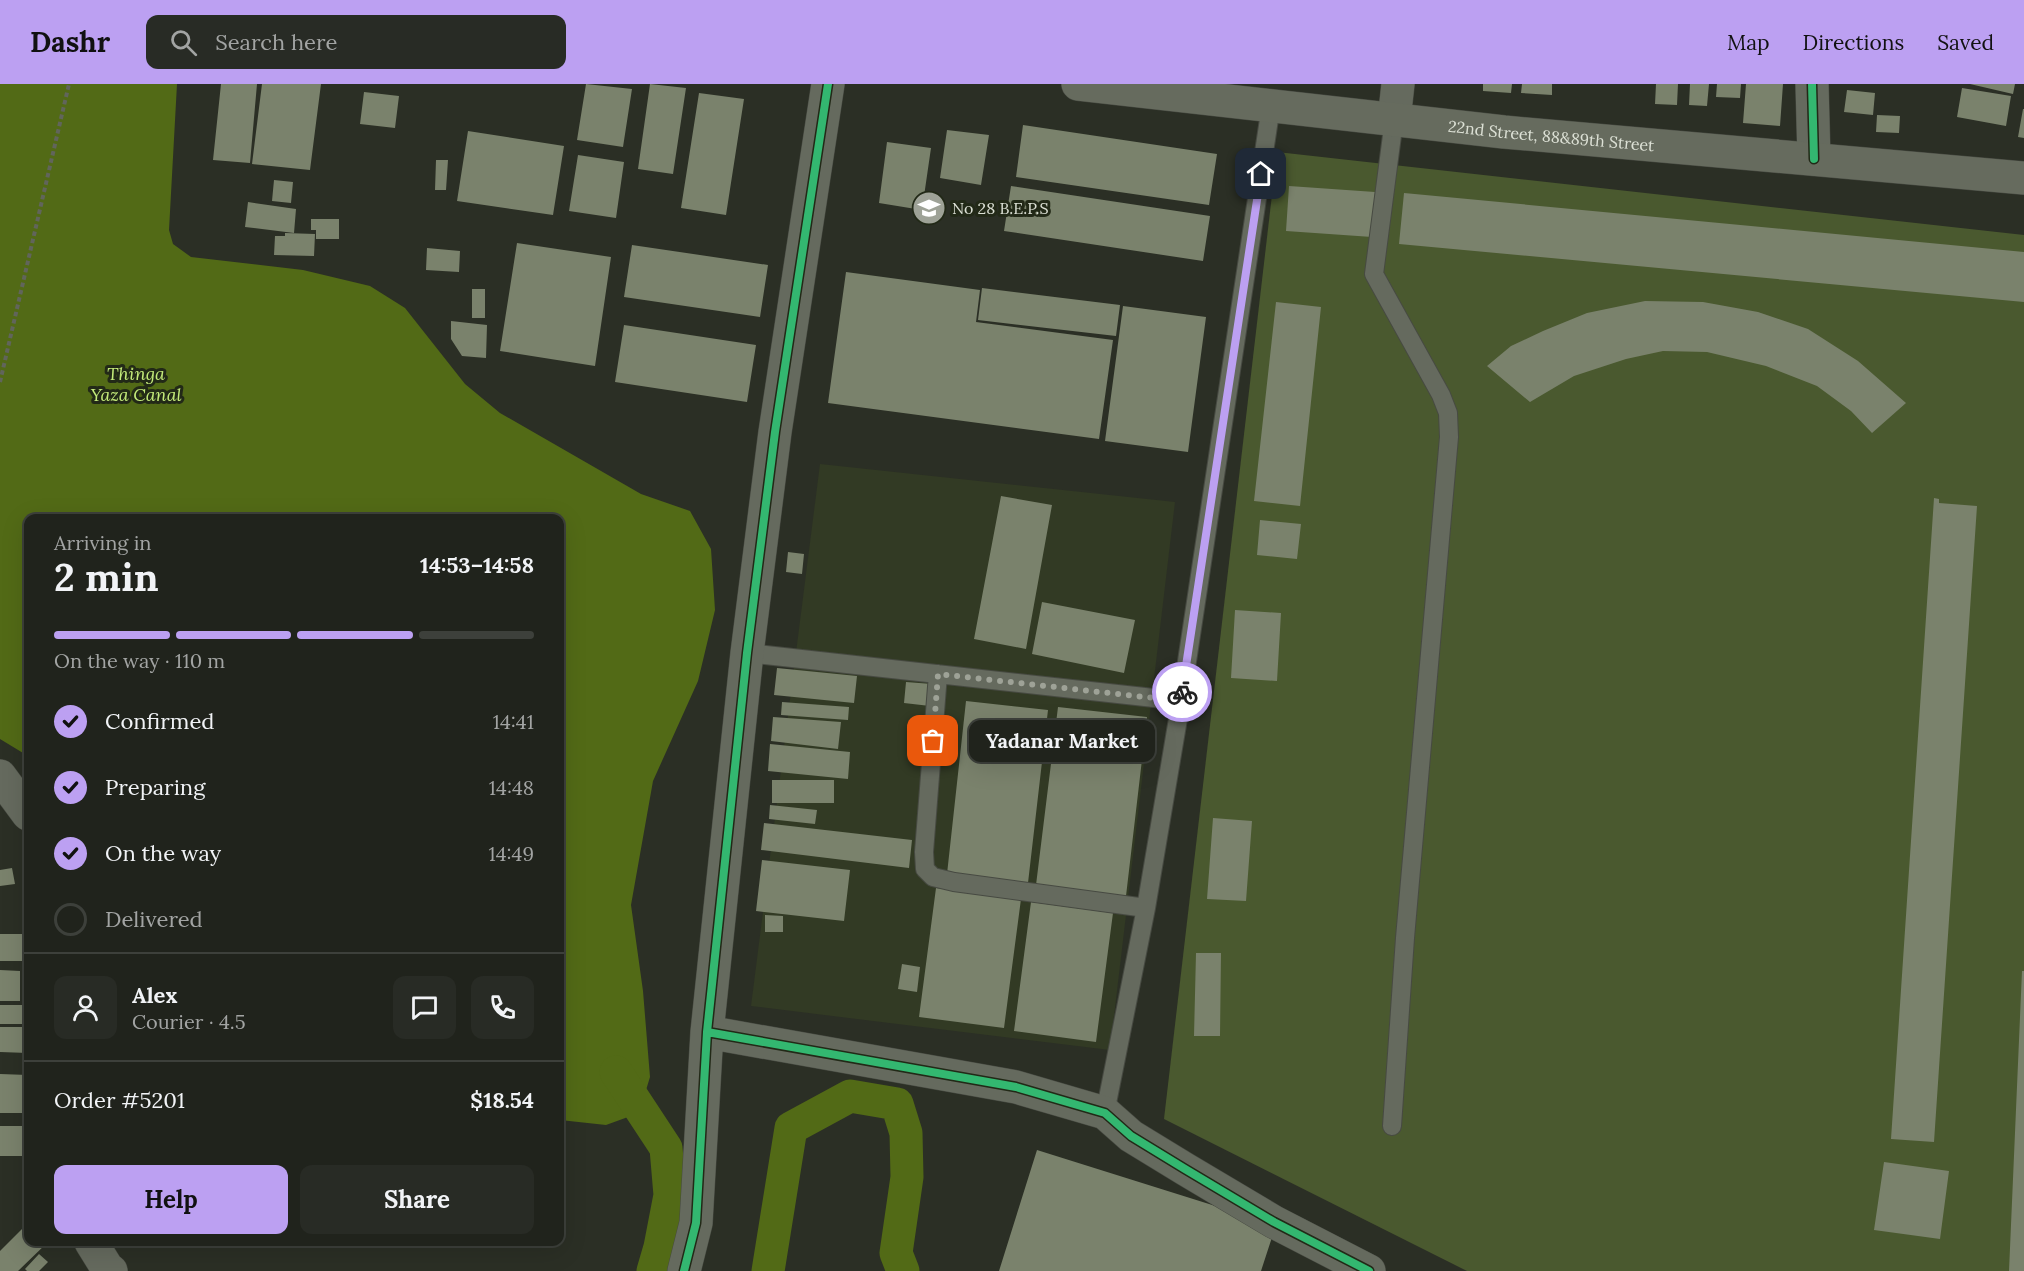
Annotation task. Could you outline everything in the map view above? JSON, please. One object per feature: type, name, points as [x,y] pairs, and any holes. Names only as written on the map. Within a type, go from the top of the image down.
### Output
[{"type":"main road","name":"22nd Street, 88&89th Street","points":[[1078,84],[1504,132],[2024,178]]},
{"type":"street","points":[[684,1271],[696,1223],[707,1032],[747,653],[775,432],[828,84]]},
{"type":"street","points":[[1394,120],[1398,84]]},
{"type":"street","points":[[1812,84],[1814,159]]},
{"type":"street","points":[[0,776],[24,809]]},
{"type":"street","points":[[707,1032],[1016,1087],[1105,1113],[1131,1136],[1274,1222],[1324,1261],[1369,1271]]},
{"type":"street","points":[[93,1246],[111,1271]]},
{"type":"lane","points":[[1105,1113],[1146,908],[1181,701],[1271,106]]},
{"type":"lane","points":[[1392,1126],[1405,938],[1449,437],[1448,413],[1441,395],[1374,274],[1394,120]]},
{"type":"lane","points":[[747,653],[1181,701]]},
{"type":"lane","points":[[938,674],[924,852],[925,869],[933,877],[954,882],[1146,908]]},
{"type":"path","points":[[0,381],[69,84]]},
{"type":"shaded area","points":[[1277,152],[2024,235],[2024,1271],[1467,1271],[1164,1119]]},
{"type":"shaded area","points":[[820,464],[1175,502],[1110,1050],[751,1006]]},
{"type":"water","name":"Thinga Yaza Canal","points":[[0,84],[177,84],[169,230],[173,244],[191,257],[303,270],[370,286],[405,308],[465,384],[500,413],[641,494],[690,511],[711,549],[715,610],[698,681],[653,781],[631,905],[643,991],[650,1077],[639,1113],[606,1125],[564,1120],[564,514],[24,514],[24,754],[0,739]]},
{"type":"building","points":[[221,84],[257,84],[250,163],[213,160]]},
{"type":"building","points":[[262,84],[321,84],[310,170],[252,164]]},
{"type":"building","points":[[586,84],[632,89],[623,147],[577,140]]},
{"type":"building","points":[[650,84],[686,88],[673,174],[638,169]]},
{"type":"building","points":[[1483,84],[1512,84],[1511,93],[1483,91]]},
{"type":"building","points":[[1522,84],[1552,84],[1552,95],[1521,93]]},
{"type":"building","points":[[1656,84],[1678,84],[1677,105],[1655,104]]},
{"type":"building","points":[[1690,84],[1709,84],[1707,106],[1689,105]]},
{"type":"building","points":[[1717,84],[1741,84],[1740,98],[1716,97]]},
{"type":"building","points":[[1746,84],[1783,84],[1780,126],[1743,123]]},
{"type":"building","points":[[1970,84],[2015,84],[2013,94]]},
{"type":"building","points":[[1962,88],[2011,96],[2006,126],[1957,117]]},
{"type":"building","points":[[1847,90],[1875,93],[1873,115],[1844,112]]},
{"type":"building","points":[[364,92],[399,96],[395,128],[360,124]]},
{"type":"building","points":[[699,93],[744,99],[726,215],[681,208]]},
{"type":"building","points":[[2024,109],[2024,138],[2018,137]]},
{"type":"building","points":[[1877,115],[1900,116],[1899,133],[1876,132]]},
{"type":"building","points":[[1023,125],[1217,154],[1209,205],[1016,177]]},
{"type":"building","points":[[947,130],[989,135],[981,185],[940,178]]},
{"type":"building","points":[[468,131],[564,146],[553,215],[457,201]]},
{"type":"building","points":[[887,142],[931,148],[922,210],[879,203]]},
{"type":"building","points":[[578,155],[624,162],[616,218],[569,211]]},
{"type":"building","points":[[436,160],[448,160],[446,190],[435,190]]},
{"type":"building","points":[[274,180],[293,182],[291,203],[272,201]]},
{"type":"building","points":[[1011,186],[1210,216],[1203,261],[1004,231]]},
{"type":"building","points":[[1289,186],[1375,192],[1372,237],[1286,231]]},
{"type":"building","points":[[1404,193],[2024,252],[2024,302],[1399,244]]},
{"type":"building","points":[[248,202],[296,209],[294,233],[245,227]]},
{"type":"building","points":[[311,219],[339,219],[339,239],[316,239],[316,230],[311,230]]},
{"type":"building","points":[[285,233],[315,234],[314,256],[274,255],[275,236],[285,236]]},
{"type":"building","points":[[517,243],[611,257],[595,366],[500,351]]},
{"type":"building","points":[[632,245],[768,265],[760,317],[624,297]]},
{"type":"building","points":[[427,248],[460,251],[459,272],[426,270]]},
{"type":"building","points":[[846,272],[980,290],[976,322],[1113,340],[1099,439],[828,403]]},
{"type":"building","points":[[982,288],[1120,305],[1116,336],[978,320]]},
{"type":"building","points":[[472,289],[485,289],[485,318],[472,318]]},
{"type":"building","points":[[1645,301],[1703,302],[1758,312],[1808,329],[1858,361],[1906,403],[1872,433],[1851,411],[1817,386],[1766,366],[1707,352],[1663,351],[1626,359],[1574,376],[1530,402],[1487,366],[1511,346],[1543,331],[1587,313]]},
{"type":"building","points":[[1276,302],[1321,307],[1300,506],[1254,501]]},
{"type":"building","points":[[1123,306],[1206,317],[1188,452],[1105,441]]},
{"type":"building","points":[[451,321],[487,325],[486,358],[462,356],[451,339]]},
{"type":"building","points":[[624,325],[756,345],[747,402],[615,382]]},
{"type":"building","points":[[1001,496],[1052,505],[1026,649],[974,639]]},
{"type":"building","points":[[1934,498],[1939,499],[1939,503],[1977,506],[1934,1142],[1891,1139]]},
{"type":"building","points":[[1260,520],[1301,524],[1297,559],[1257,555]]},
{"type":"building","points":[[788,552],[804,554],[802,574],[786,572]]},
{"type":"building","points":[[1042,602],[1135,620],[1124,673],[1032,654]]},
{"type":"building","points":[[1235,610],[1281,613],[1277,681],[1231,678]]},
{"type":"building","points":[[777,668],[857,676],[854,703],[774,695]]},
{"type":"building","points":[[906,682],[932,684],[930,706],[904,703]]},
{"type":"building","points":[[966,701],[1048,710],[1028,883],[947,874]]},
{"type":"building","points":[[782,702],[849,707],[848,720],[781,715]]},
{"type":"building","points":[[1058,707],[1147,717],[1126,896],[1036,885]]},
{"type":"building","points":[[773,717],[841,722],[838,749],[771,741]]},
{"type":"building","points":[[770,744],[850,752],[848,779],[768,771]]},
{"type":"building","points":[[772,780],[834,780],[834,803],[772,803]]},
{"type":"building","points":[[770,805],[817,810],[815,824],[769,819]]},
{"type":"building","points":[[1213,818],[1252,821],[1246,901],[1207,899]]},
{"type":"building","points":[[764,823],[912,840],[909,868],[761,850]]},
{"type":"building","points":[[762,860],[850,870],[844,921],[756,911]]},
{"type":"building","points":[[12,868],[15,884],[0,886],[0,870]]},
{"type":"building","points":[[936,888],[1021,899],[1004,1028],[919,1017]]},
{"type":"building","points":[[1031,902],[1113,913],[1096,1042],[1014,1031]]},
{"type":"building","points":[[765,915],[783,916],[783,932],[765,932]]},
{"type":"building","points":[[0,934],[24,934],[24,961],[0,961]]},
{"type":"building","points":[[1196,953],[1221,953],[1220,1036],[1194,1036]]},
{"type":"building","points":[[902,964],[920,967],[917,992],[898,989]]},
{"type":"building","points":[[0,970],[20,971],[20,1001],[0,1001]]},
{"type":"building","points":[[2022,971],[2024,971],[2024,1271],[2009,1271]]},
{"type":"building","points":[[22,979],[24,979],[24,1024],[0,1024],[0,1005],[23,1005]]},
{"type":"building","points":[[0,1027],[24,1027],[24,1053],[0,1052]]},
{"type":"building","points":[[0,1074],[24,1075],[24,1113],[0,1113]]},
{"type":"building","points":[[0,1126],[24,1126],[24,1156],[0,1156]]},
{"type":"building","points":[[1037,1150],[1276,1225],[1261,1271],[999,1271]]},
{"type":"building","points":[[1884,1162],[1949,1171],[1940,1239],[1874,1230]]},
{"type":"building","points":[[24,1227],[24,1246],[44,1246],[18,1271],[0,1271],[0,1251]]},
{"type":"building","points":[[39,1254],[48,1262],[39,1271],[27,1271],[25,1269]]},
{"type":"waterway","points":[[616,1072],[666,1148],[670,1195],[653,1271]]},
{"type":"waterway","points":[[768,1271],[791,1128],[850,1096],[897,1104],[906,1133],[907,1177],[896,1253],[903,1271]]},
{"type":"cycle path","points":[[684,1271],[696,1223],[707,1032],[747,653],[775,432],[828,84]]},
{"type":"cycle path","points":[[1812,84],[1814,159]]},
{"type":"cycle path","points":[[707,1032],[1016,1087],[1105,1113],[1131,1136],[1185,1169],[1274,1222],[1369,1271]]},
{"type":"way so far","points":[[933,741],[938,674],[1181,701],[1182,692]]},
{"type":"place","name":"No 28 B.E.P.S","points":[[929,208]]},
{"type":"place","name":"Yadanar Market","points":[[933,741]]},
{"type":"route","points":[[1182,692],[1261,174]]}]
